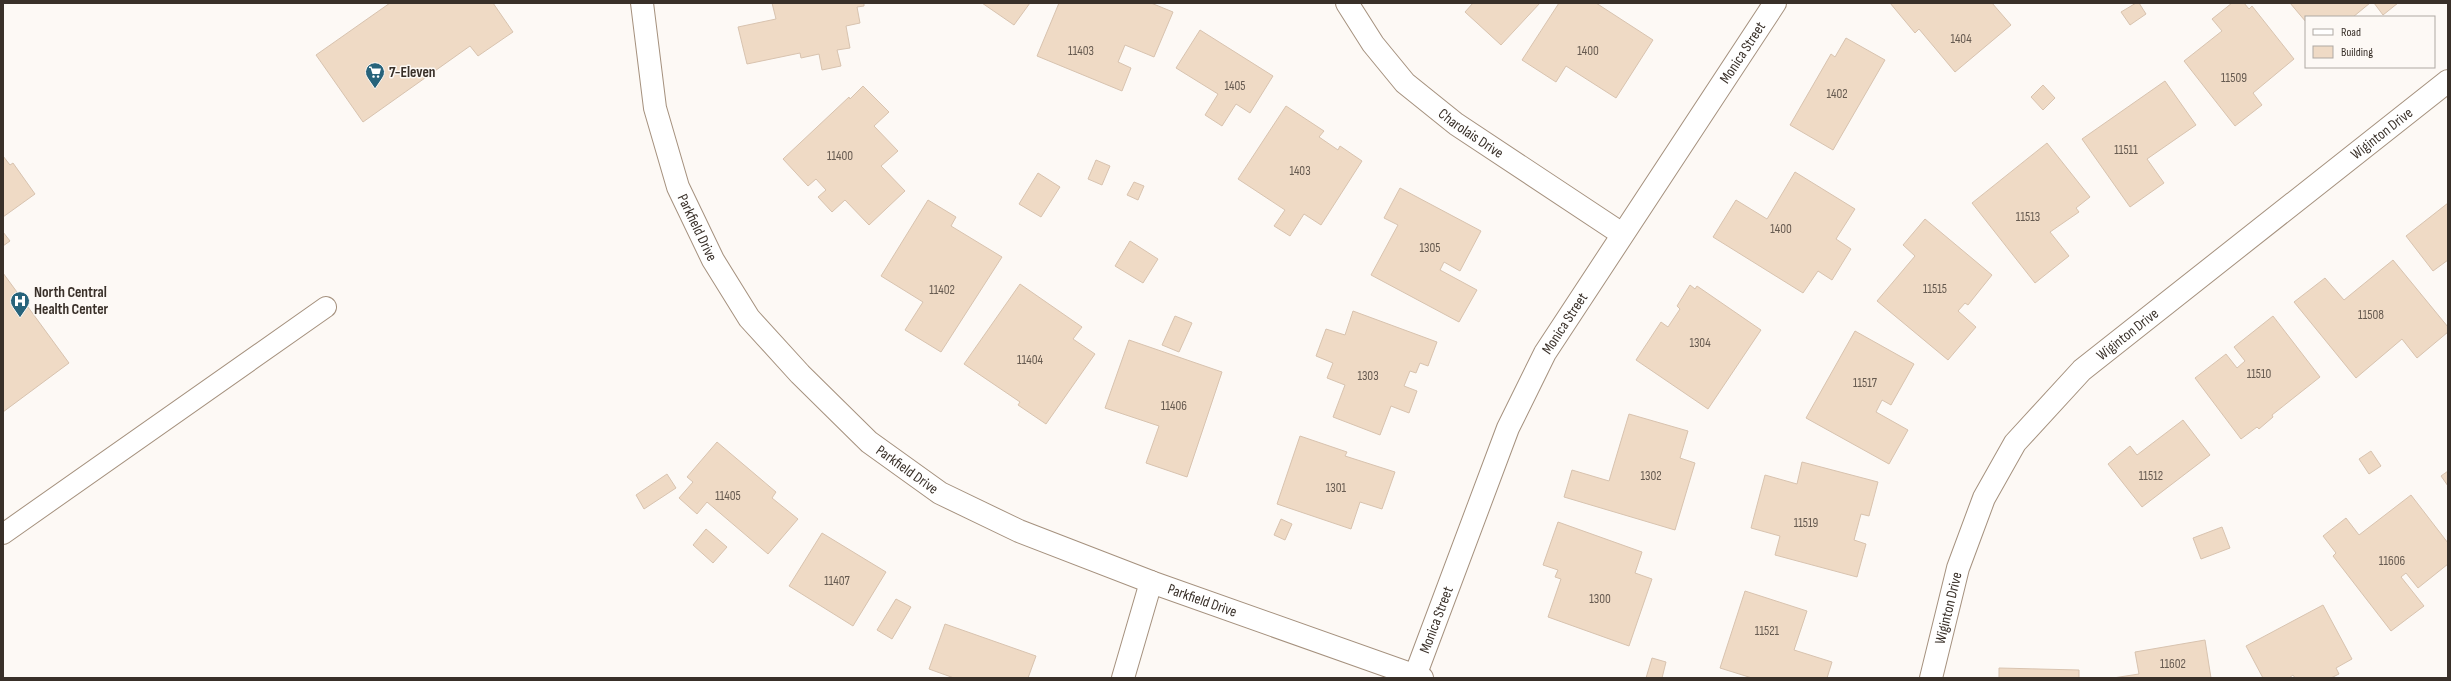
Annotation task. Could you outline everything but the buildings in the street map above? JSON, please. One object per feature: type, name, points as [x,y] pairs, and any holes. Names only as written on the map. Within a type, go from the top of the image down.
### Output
[{"type":"street","name":"Parkfield Drive","points":[[642,3],[655,108],[678,187],[713,260],[754,323],[800,374],[869,442],[940,493],[1019,531],[1151,582],[1419,677]]},
{"type":"street","name":"Charolais Drive","points":[[1347,3],[1374,44],[1405,83],[1456,124],[1622,234]]},
{"type":"street","name":"Monica Street","points":[[1419,677],[1508,428],[1545,353],[1775,3]]},
{"type":"street","name":"Wiginton Drive","points":[[1930,678],[1958,568],[1984,498],[2014,443],[2082,370],[2448,81]]},
{"type":"street","points":[[1123,678],[1151,582]]},
{"type":"lane","points":[[3,534],[326,307]]},
{"type":"place","name":"7-Eleven","points":[[375,89]]},
{"type":"place","name":"North Central Health Center","points":[[20,318]]}]
